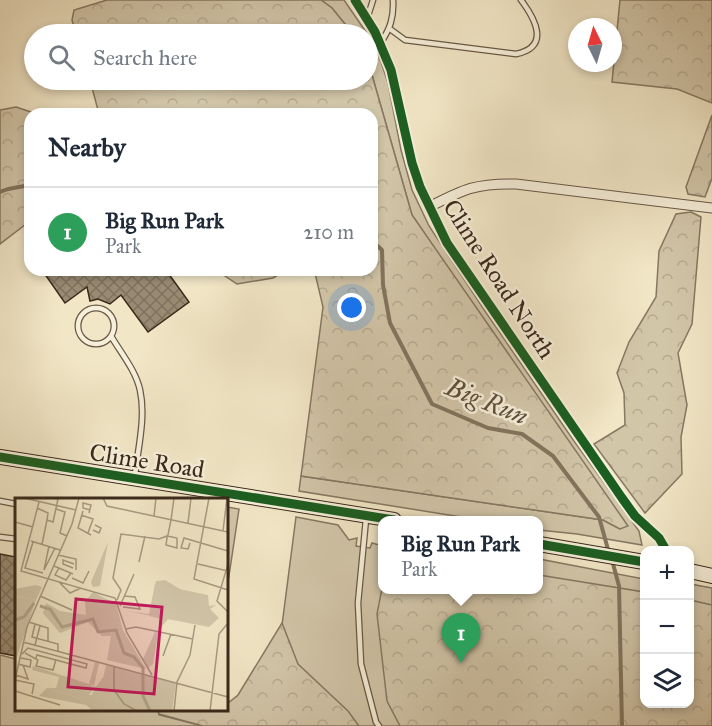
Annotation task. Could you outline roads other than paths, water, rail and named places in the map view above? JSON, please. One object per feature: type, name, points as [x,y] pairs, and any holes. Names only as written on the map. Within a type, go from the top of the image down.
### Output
[{"type":"main road","name":"Clime Road","points":[[0,457],[378,518]]},
{"type":"main road","points":[[543,545],[640,561]]},
{"type":"main road","points":[[694,572],[712,576]]},
{"type":"street","name":"Clime Road North","points":[[355,0],[370,24]]},
{"type":"street","name":"Clime Road North","points":[[378,40],[391,70],[412,163],[429,207],[447,243],[622,498],[635,516],[659,538],[664,546]]},
{"type":"street","points":[[429,207],[466,189],[497,183],[712,208]]},
{"type":"lane","points":[[367,19],[373,0]]},
{"type":"lane","points":[[380,44],[390,29],[394,15],[393,0]]},
{"type":"lane","points":[[390,29],[405,40],[516,54],[528,52],[535,44],[538,32],[535,20],[521,0]]},
{"type":"lane","points":[[111,336],[96,344],[84,340],[78,330],[80,318],[88,310],[94,308],[105,311],[114,325],[111,336],[140,389],[142,407],[135,479]]},
{"type":"lane","points":[[0,501],[15,504]]},
{"type":"lane","points":[[366,516],[358,603],[361,664],[379,726]]},
{"type":"lane","points":[[0,537],[15,539]]},
{"type":"waterway","name":"Big Run","points":[[0,192],[24,186]]},
{"type":"waterway","name":"Big Run","points":[[378,246],[382,250],[383,285],[390,323],[432,404],[488,428],[522,434],[553,456],[599,517],[609,553]]},
{"type":"waterway","name":"Big Run","points":[[612,560],[619,586],[622,726]]},
{"type":"place","name":"Big Run Park","points":[[461,663]]}]
